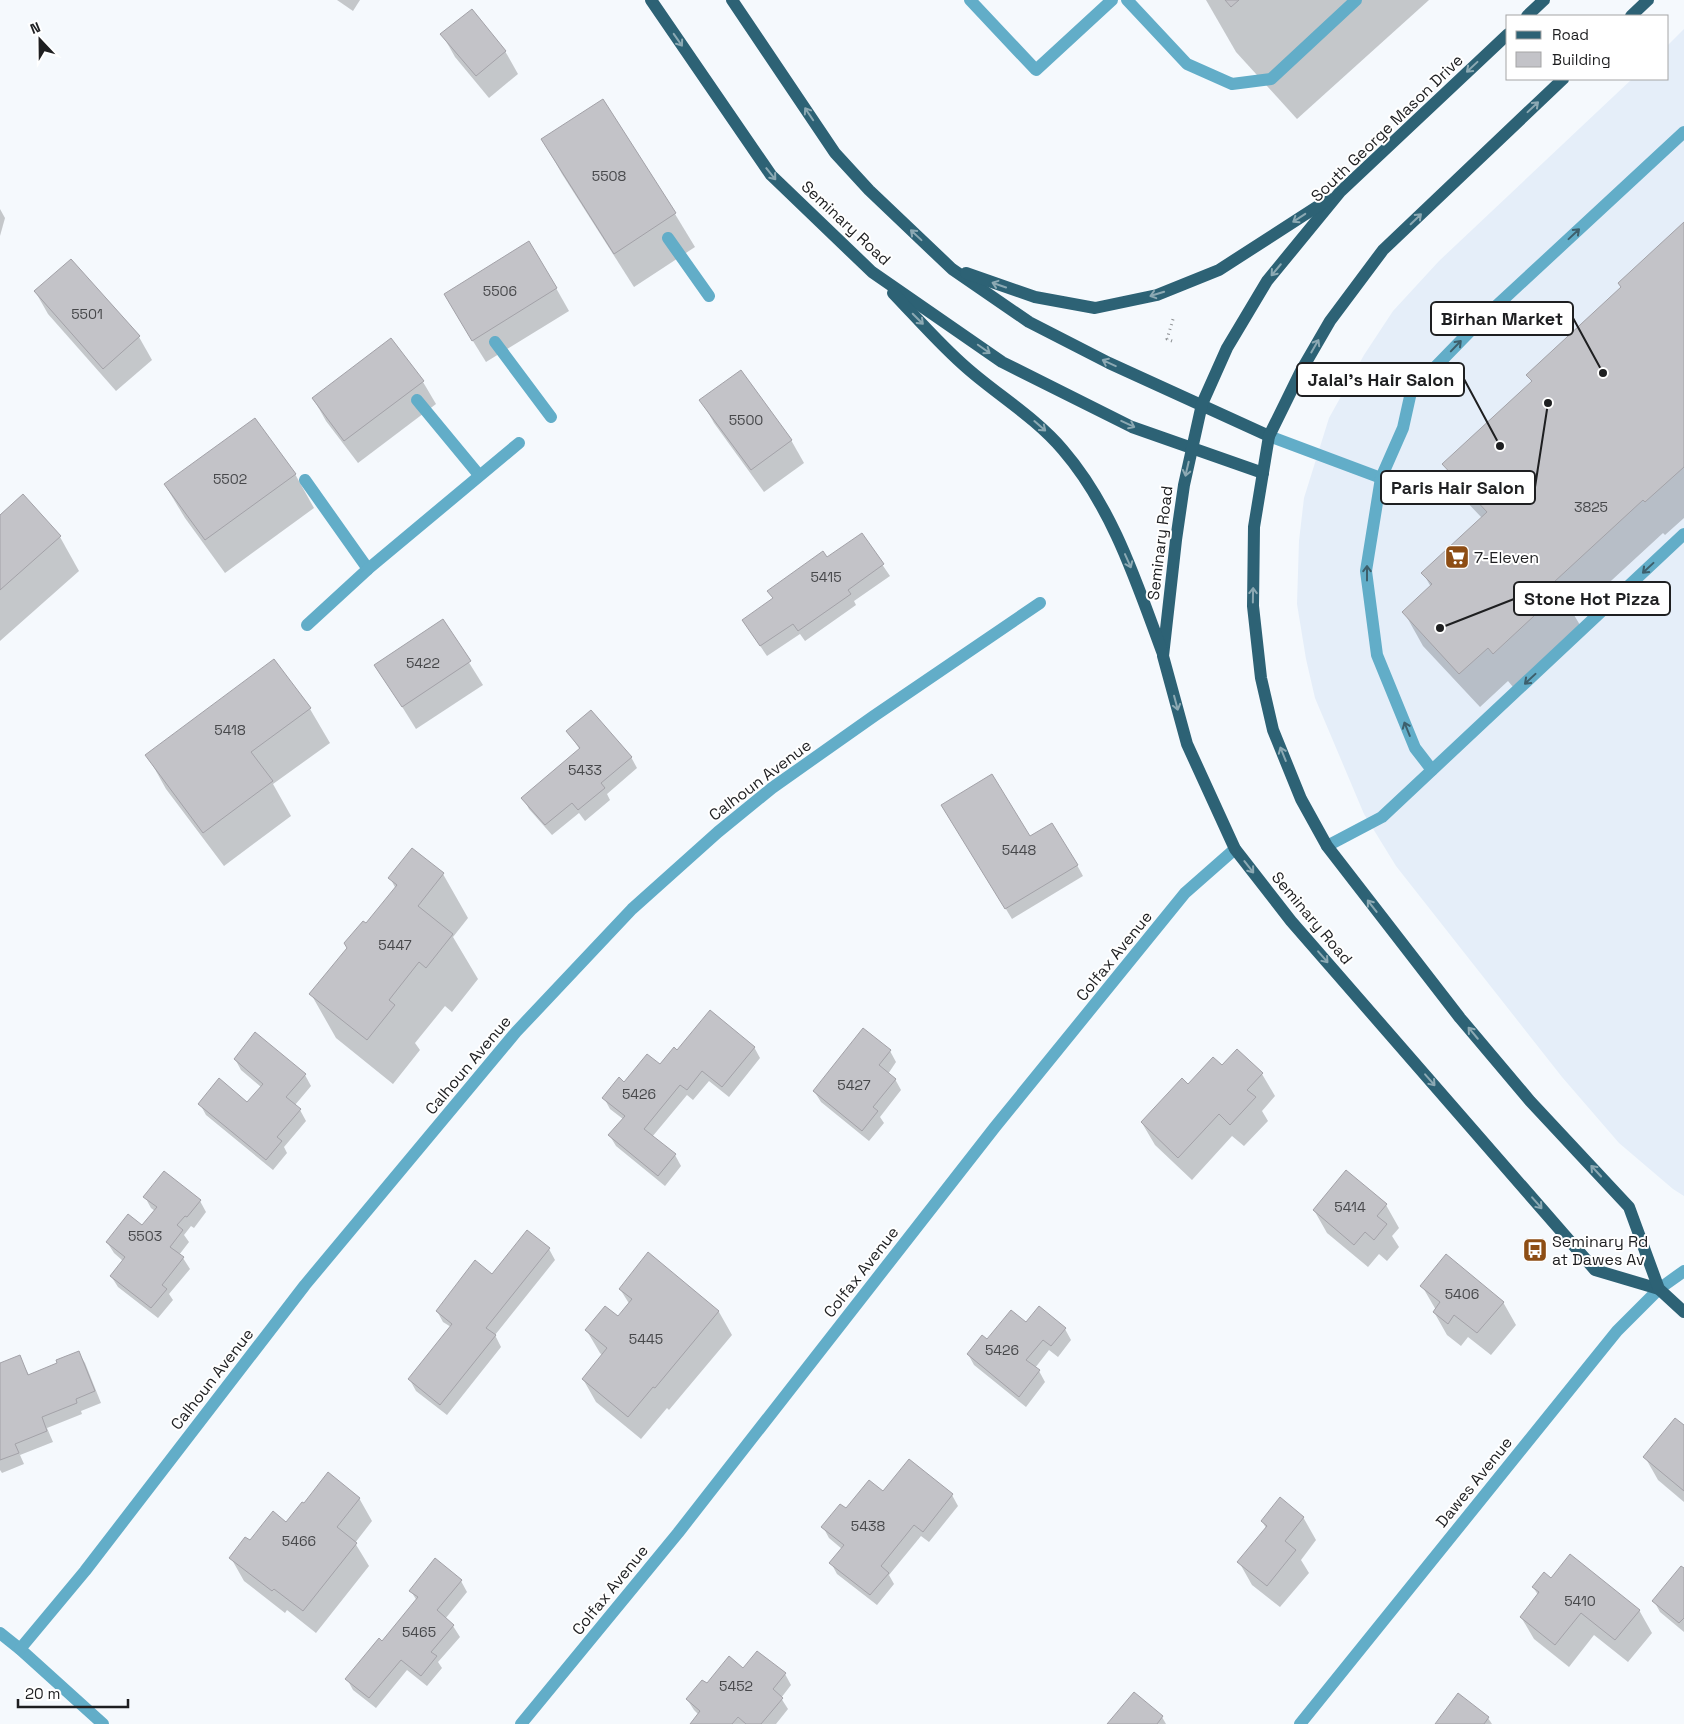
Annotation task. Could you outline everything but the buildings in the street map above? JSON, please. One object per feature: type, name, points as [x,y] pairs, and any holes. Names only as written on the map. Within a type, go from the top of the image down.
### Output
[{"type":"main road","name":"Seminary Road","points":[[651,0],[772,175],[872,272],[1002,362],[1132,427],[1264,473]]},
{"type":"main road","points":[[732,0],[836,153],[868,190],[952,268],[1029,322],[1109,363],[1270,436],[1301,371],[1330,321],[1383,250],[1563,80]]},
{"type":"main road","points":[[1528,15],[1544,0]]},
{"type":"main road","points":[[1632,15],[1648,0]]},
{"type":"main road","name":"South George Mason Drive","points":[[1202,404],[1227,348],[1267,281],[1340,192],[1506,36]]},
{"type":"main road","points":[[952,268],[1035,297],[1095,308],[1156,295],[1219,270],[1340,192]]},
{"type":"main road","points":[[872,272],[967,368],[1042,428],[1064,451],[1096,497],[1130,565],[1164,656]]},
{"type":"main road","name":"Seminary Road","points":[[1202,404],[1184,485],[1176,540],[1164,656],[1187,744],[1235,849],[1291,921],[1595,1270],[1660,1289]]},
{"type":"main road","name":"Seminary Road","points":[[1270,436],[1254,527],[1253,606],[1261,678],[1273,730],[1301,799],[1327,846],[1460,1018],[1530,1101],[1629,1207],[1660,1289],[1684,1312]]},
{"type":"street","points":[[970,0],[1036,70],[1112,0]]},
{"type":"street","points":[[1126,0],[1187,64],[1232,84],[1271,79],[1356,0]]},
{"type":"street","points":[[1432,770],[1415,748],[1377,655],[1366,571],[1381,478],[1403,428],[1411,392],[1479,322],[1684,132]]},
{"type":"street","points":[[668,238],[708,296]]},
{"type":"street","points":[[495,342],[550,418]]},
{"type":"street","points":[[417,400],[479,475]]},
{"type":"street","points":[[1270,436],[1381,478]]},
{"type":"street","points":[[307,625],[368,569],[519,443]]},
{"type":"street","points":[[305,480],[368,569]]},
{"type":"street","points":[[1327,846],[1382,817],[1684,534]]},
{"type":"street","name":"Calhoun Avenue","points":[[20,1649],[85,1571],[312,1278],[516,1032],[632,909],[718,832],[772,788],[1040,603]]},
{"type":"street","name":"Colfax Avenue","points":[[522,1724],[678,1533],[995,1127],[1185,893],[1235,849]]},
{"type":"street","name":"Dawes Avenue","points":[[1300,1724],[1617,1331],[1660,1289],[1684,1270]]},
{"type":"street","points":[[0,1633],[103,1724]]},
{"type":"path","points":[[1172,341],[1167,339],[1175,314]]},
{"type":"shaded area","points":[[1684,29],[1684,1196],[1673,1189],[1619,1143],[1562,1077],[1396,866],[1364,814],[1315,698],[1306,659],[1297,604],[1299,541],[1304,498],[1329,418],[1364,355],[1393,311],[1439,261],[1631,80],[1669,80],[1669,44]]},
{"type":"place","name":"Birhan Market","points":[[1603,373]]},
{"type":"place","name":"Paris Hair Salon","points":[[1548,403]]},
{"type":"place","name":"Jalal's Hair Salon","points":[[1500,446]]},
{"type":"place","name":"7-Eleven","points":[[1457,557]]},
{"type":"place","name":"Stone Hot Pizza","points":[[1440,628]]},
{"type":"place","name":"Seminary Rd at Dawes Av","points":[[1535,1250]]}]
